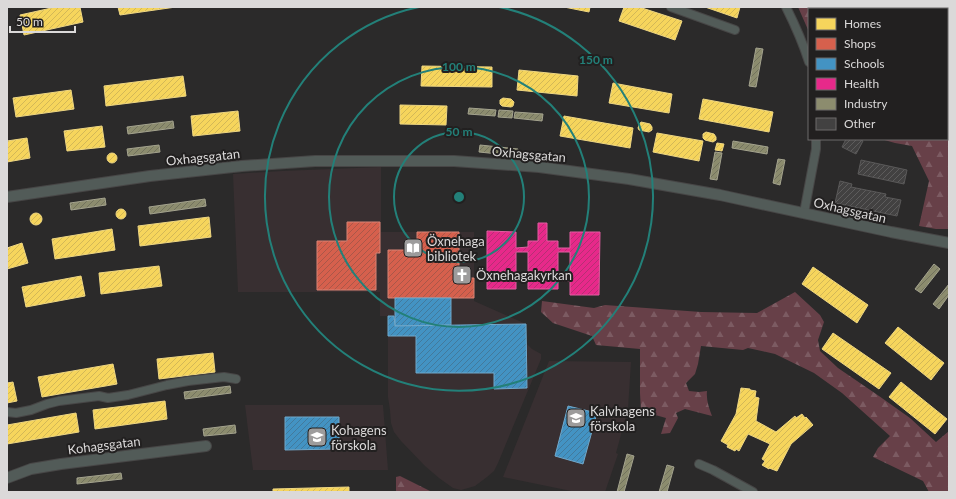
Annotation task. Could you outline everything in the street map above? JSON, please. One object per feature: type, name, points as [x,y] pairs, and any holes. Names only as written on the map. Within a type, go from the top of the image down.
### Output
[{"type":"street","points":[[671,7],[735,30]]},
{"type":"street","points":[[786,7],[793,20],[808,59]]},
{"type":"street","points":[[804,213],[816,149],[816,140]]},
{"type":"street","name":"Oxhagsgatan","points":[[7,197],[150,176],[242,166],[315,161],[446,161],[539,167],[613,176],[720,195],[949,243]]},
{"type":"street","points":[[7,412],[16,413],[31,410],[59,401],[99,396],[108,398],[128,396],[167,385],[188,381],[224,377],[236,379]]},
{"type":"street","name":"Kohagsgatan","points":[[7,478],[31,469],[61,464],[206,446]]},
{"type":"street","points":[[699,464],[753,492]]},
{"type":"shaded area","points":[[381,167],[381,232],[474,232],[474,301],[526,324],[526,343],[532,349],[541,354],[541,359],[494,471],[475,486],[461,490],[453,488],[425,466],[394,432],[391,423],[388,397],[388,316],[380,316],[380,292],[238,292],[233,174]]},
{"type":"shaded area","name":"Kalvhagens förskola","points":[[549,361],[631,362],[628,409],[616,453],[618,454],[605,492],[576,492],[503,477]]},
{"type":"shaded area","name":"Kohagens förskola","points":[[245,405],[383,405],[388,470],[253,470]]},
{"type":"green space","points":[[798,7],[872,8],[808,8],[808,30]]},
{"type":"green space","points":[[949,7],[949,70],[948,8],[910,8]]},
{"type":"green space","points":[[948,128],[949,229],[936,229],[919,226],[929,181],[912,146],[884,140],[948,140]]},
{"type":"green space","points":[[795,292],[820,315],[824,322],[818,340],[820,351],[838,368],[910,418],[936,442],[949,431],[949,492],[929,492],[923,481],[873,457],[878,448],[890,436],[842,393],[814,373],[775,354],[748,348],[743,350],[701,346],[695,374],[686,383],[689,391],[707,391],[707,401],[712,416],[685,409],[676,413],[678,418],[670,433],[661,434],[666,418],[641,411],[640,349],[596,345],[592,336],[553,323],[541,312],[542,301],[594,308],[605,305],[701,312],[757,313]]},
{"type":"green space","points":[[400,476],[432,492],[396,492],[396,477]]},
{"type":"building: Homes","points":[[56,7],[80,7],[83,22],[24,35],[20,15]]},
{"type":"building: Homes","points":[[118,7],[176,7],[120,15]]},
{"type":"building: Homes","points":[[564,7],[590,7],[589,12]]},
{"type":"building: Homes","points":[[624,7],[639,7],[682,21],[675,40],[619,21]]},
{"type":"building: Homes","points":[[705,7],[740,7],[737,18]]},
{"type":"building: Homes","points":[[422,66],[492,67],[492,87],[421,86]]},
{"type":"building: Homes","points":[[519,70],[578,76],[577,96],[517,90]]},
{"type":"building: Homes","points":[[183,76],[186,96],[106,106],[104,86]]},
{"type":"building: Homes","points":[[613,83],[672,94],[669,113],[609,103]]},
{"type":"building: Homes","points":[[71,90],[74,109],[16,117],[13,98]]},
{"type":"building: Homes","points":[[503,98],[511,99],[514,102],[513,106],[502,106],[500,104],[500,100]]},
{"type":"building: Homes","points":[[703,99],[773,112],[769,132],[699,119]]},
{"type":"building: Homes","points":[[400,105],[447,106],[446,125],[400,124]]},
{"type":"building: Homes","points":[[238,111],[240,131],[193,136],[191,116]]},
{"type":"building: Homes","points":[[564,116],[633,128],[630,148],[560,136]]},
{"type":"building: Homes","points":[[641,122],[650,124],[652,130],[649,132],[639,130],[638,128]]},
{"type":"building: Homes","points":[[102,126],[105,147],[67,151],[64,131]]},
{"type":"building: Homes","points":[[706,132],[714,134],[716,140],[713,142],[705,140],[703,138],[703,134]]},
{"type":"building: Homes","points":[[657,133],[703,141],[699,161],[653,152]]},
{"type":"building: Homes","points":[[27,138],[30,158],[7,162],[7,141]]},
{"type":"building: Homes","points":[[717,143],[724,144],[722,151],[715,150]]},
{"type":"building: Homes","points":[[110,153],[114,153],[116,154],[116,162],[110,163],[107,160],[107,156]]},
{"type":"building: Homes","points":[[119,209],[123,209],[125,210],[125,218],[119,219],[116,216],[116,212]]},
{"type":"building: Homes","points":[[36,213],[40,215],[42,219],[40,223],[36,225],[32,223],[30,219],[32,215]]},
{"type":"building: Homes","points":[[209,217],[211,237],[140,246],[138,226]]},
{"type":"building: Homes","points":[[112,229],[115,250],[55,259],[52,239]]},
{"type":"building: Homes","points":[[22,243],[28,263],[7,269],[7,248]]},
{"type":"building: Homes","points":[[159,266],[162,286],[101,294],[99,273]]},
{"type":"building: Homes","points":[[813,267],[868,305],[857,323],[802,284]]},
{"type":"building: Homes","points":[[81,276],[85,296],[26,307],[22,287]]},
{"type":"building: Homes","points":[[898,327],[944,363],[931,380],[885,343]]},
{"type":"building: Homes","points":[[833,333],[891,373],[879,389],[822,349]]},
{"type":"building: Homes","points":[[213,353],[215,372],[159,379],[157,359]]},
{"type":"building: Homes","points":[[113,364],[117,384],[42,397],[38,377]]},
{"type":"building: Homes","points":[[13,382],[17,401],[7,403],[7,383]]},
{"type":"building: Homes","points":[[901,382],[947,419],[935,434],[889,397]]},
{"type":"building: Homes","points":[[741,388],[756,391],[755,397],[759,398],[756,421],[776,432],[795,416],[796,418],[802,414],[813,425],[791,444],[777,471],[762,465],[765,461],[762,459],[770,444],[748,434],[739,451],[736,449],[735,451],[727,447],[728,445],[721,441],[736,414]]},
{"type":"building: Homes","points":[[165,401],[167,419],[95,429],[93,410]]},
{"type":"building: Homes","points":[[76,413],[79,432],[7,444],[7,425]]},
{"type":"building: Homes","points":[[349,487],[349,492],[273,492],[273,489]]},
{"type":"building: Shops","points":[[347,222],[380,222],[380,253],[376,253],[376,290],[317,290],[317,241],[347,241]]},
{"type":"building: Shops","points":[[417,232],[459,232],[459,278],[474,278],[474,298],[388,298],[388,250],[417,250]]},
{"type":"building: Schools","points":[[395,298],[451,298],[451,325],[395,326]]},
{"type":"building: Schools","points":[[388,316],[394,316],[395,326],[526,324],[527,388],[494,389],[494,373],[416,373],[416,336],[388,336]]},
{"type":"building: Schools","points":[[568,406],[597,413],[583,464],[555,456]]},
{"type":"building: Schools","points":[[285,417],[339,417],[339,449],[285,450]]},
{"type":"building: Health","points":[[538,223],[547,223],[547,241],[558,241],[558,248],[570,248],[570,232],[600,232],[599,295],[570,295],[570,281],[558,281],[558,289],[528,289],[528,281],[516,281],[516,289],[487,289],[487,231],[516,232],[516,248],[528,247],[528,241],[538,241]],"holes":[[[516,252],[528,252],[528,276],[516,276]],[[558,252],[570,252],[570,276],[558,277]]]},
{"type":"building: Industry","points":[[756,48],[763,49],[756,87],[749,86]]},
{"type":"building: Industry","points":[[469,108],[496,110],[495,116],[468,114]]},
{"type":"building: Industry","points":[[499,110],[513,111],[512,118],[498,117]]},
{"type":"building: Industry","points":[[515,112],[543,114],[542,121],[514,118]]},
{"type":"building: Industry","points":[[173,121],[174,128],[128,134],[127,127]]},
{"type":"building: Industry","points":[[733,141],[768,147],[767,154],[732,148]]},
{"type":"building: Industry","points":[[159,145],[160,152],[128,156],[127,149]]},
{"type":"building: Industry","points":[[480,145],[518,149],[518,156],[479,152]]},
{"type":"building: Industry","points":[[715,152],[722,153],[717,180],[710,179]]},
{"type":"building: Industry","points":[[778,159],[785,160],[780,185],[773,183]]},
{"type":"building: Industry","points":[[105,198],[106,205],[71,210],[70,203]]},
{"type":"building: Industry","points":[[205,199],[206,206],[150,214],[149,207]]},
{"type":"building: Industry","points":[[934,264],[940,269],[921,293],[915,289]]},
{"type":"building: Industry","points":[[949,284],[949,295],[939,309],[933,304]]},
{"type":"building: Industry","points":[[230,386],[231,393],[185,399],[184,392]]},
{"type":"building: Industry","points":[[235,425],[236,433],[204,436],[203,429]]},
{"type":"building: Industry","points":[[627,454],[634,456],[624,492],[617,492]]},
{"type":"building: Industry","points":[[667,465],[674,467],[667,492],[659,492]]},
{"type":"building: Industry","points":[[121,473],[122,479],[77,484],[77,478]]},
{"type":"building: Other","points":[[846,140],[863,141],[856,154],[842,147]]},
{"type":"building: Other","points":[[861,160],[907,170],[904,184],[858,174]]},
{"type":"building: Other","points":[[840,181],[852,184],[851,187],[886,194],[885,197],[901,200],[897,216],[835,203]]},
{"type":"place","name":"Öxnehaga bibliotek","points":[[413,248]]},
{"type":"place","name":"Öxnehagakyrkan","points":[[462,275]]},
{"type":"place","name":"Kalvhagens förskola","points":[[576,418]]},
{"type":"place","name":"Kohagens förskola","points":[[317,437]]}]
